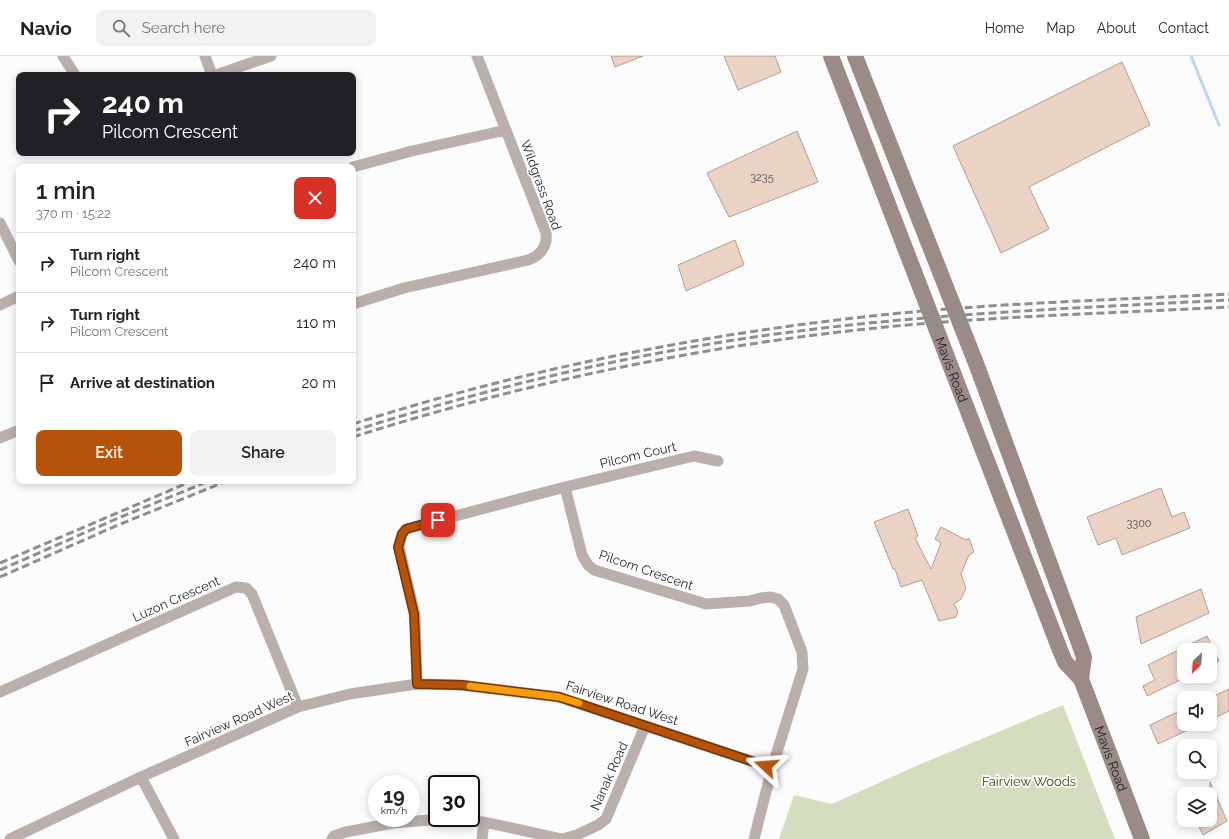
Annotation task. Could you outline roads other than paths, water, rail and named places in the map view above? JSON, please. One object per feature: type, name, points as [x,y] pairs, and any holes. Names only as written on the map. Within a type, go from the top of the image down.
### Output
[{"type":"main road","name":"Mavis Road","points":[[831,56],[1065,662],[1081,679],[1142,839]]},
{"type":"main road","name":"Mavis Road","points":[[855,56],[977,366],[1084,657],[1081,679]]},
{"type":"street","points":[[63,56],[73,72]]},
{"type":"street","points":[[205,56],[211,72]]},
{"type":"street","points":[[225,72],[271,56]]},
{"type":"street","name":"Wildgrass Road","points":[[356,303],[404,288],[528,260],[537,256],[543,249],[546,233],[477,56]]},
{"type":"street","points":[[356,166],[412,151],[506,130]]},
{"type":"street","points":[[0,223],[16,255]]},
{"type":"street","points":[[0,305],[16,297]]},
{"type":"street","points":[[0,438],[16,431]]},
{"type":"street","name":"Pilcom Court","points":[[565,487],[694,456],[718,461]]},
{"type":"street","points":[[417,684],[414,614],[398,547],[402,534],[410,528],[565,487]]},
{"type":"street","name":"Pilcom Crescent","points":[[565,487],[582,555],[588,565],[594,570],[706,604],[750,602],[761,598],[771,597],[778,599],[784,605],[802,652],[803,669],[772,768],[754,839]]},
{"type":"street","name":"Luzon Crescent","points":[[0,692],[236,587],[246,588],[252,594],[298,707]]},
{"type":"street","name":"Fairview Road West","points":[[10,839],[141,777],[298,707],[350,694],[417,684],[461,685],[559,697],[772,768]]},
{"type":"street","name":"Nanak Road","points":[[332,839],[334,836],[346,832],[393,823],[442,819],[484,822],[562,839],[598,825],[606,819],[645,726]]},
{"type":"street","points":[[141,777],[174,839]]},
{"type":"street","points":[[482,839],[484,822]]},
{"type":"waterway","points":[[1191,56],[1219,125]]},
{"type":"railway","points":[[356,423],[483,386],[548,370],[681,343],[747,332],[924,311],[1229,294]]},
{"type":"railway","points":[[356,430],[471,396],[590,367],[711,344],[771,335],[931,317],[1030,310],[1229,300]]},
{"type":"railway","points":[[356,436],[418,417],[550,383],[616,368],[751,344],[929,323],[1015,317],[1229,307]]},
{"type":"railway","points":[[0,563],[185,484]]},
{"type":"railway","points":[[0,570],[116,519],[202,484]]},
{"type":"railway","points":[[0,577],[118,525],[220,484]]},
{"type":"park label","name":"Fairview Woods","points":[[1029,781]]}]
